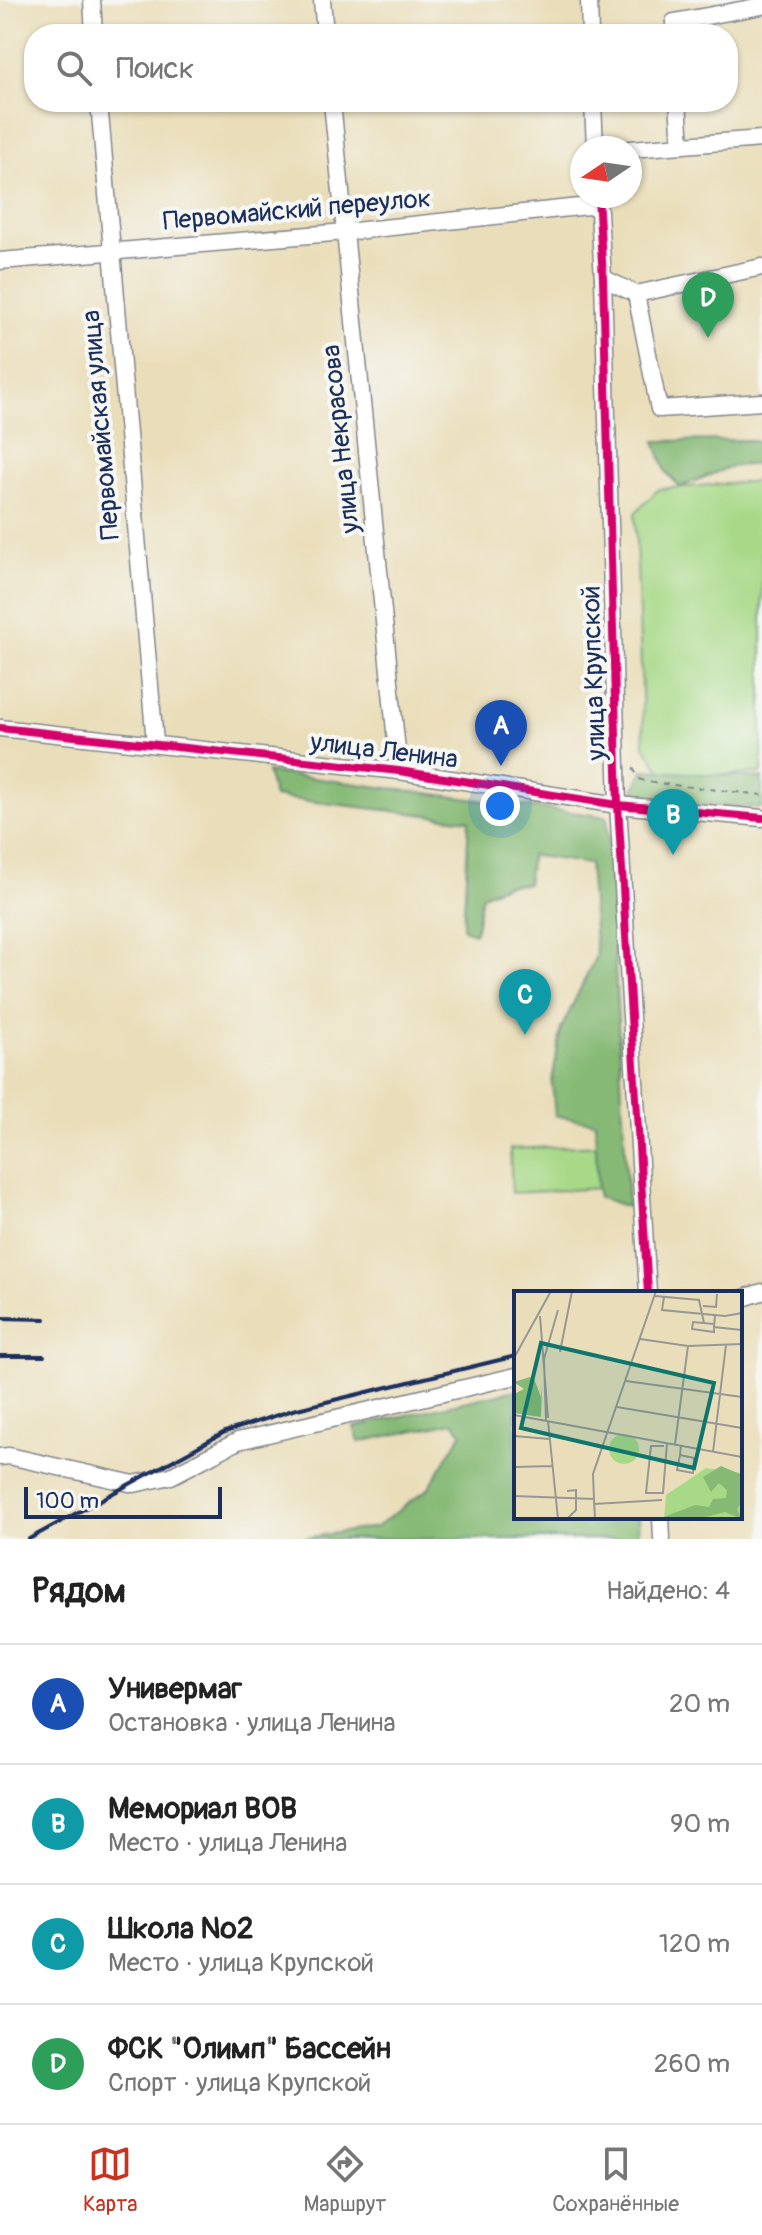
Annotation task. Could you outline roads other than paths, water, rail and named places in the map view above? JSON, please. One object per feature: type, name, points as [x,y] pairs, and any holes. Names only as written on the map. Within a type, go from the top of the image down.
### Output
[{"type":"street","points":[[92,0],[93,24]]},
{"type":"street","points":[[322,0],[324,24]]},
{"type":"street","points":[[589,0],[590,24]]},
{"type":"street","points":[[674,24],[762,6]]},
{"type":"street","name":"Первомайская улица","points":[[100,112],[109,249],[155,743]]},
{"type":"street","name":"улица Некрасова","points":[[333,112],[399,771]]},
{"type":"street","points":[[593,112],[594,136]]},
{"type":"street","points":[[679,112],[681,145]]},
{"type":"street","points":[[642,148],[762,139]]},
{"type":"street","name":"Первомайский переулок","points":[[0,261],[109,249],[345,232],[570,204]]},
{"type":"street","name":"улица Крупской","points":[[599,208],[618,805],[648,1291]]},
{"type":"street","points":[[603,278],[636,294],[762,267]]},
{"type":"street","points":[[636,294],[659,409],[762,402]]},
{"type":"street","name":"улица Ленина","points":[[0,728],[399,771],[618,805],[762,818]]},
{"type":"street","points":[[742,1298],[762,1292]]},
{"type":"street","points":[[0,1457],[9,1456],[134,1484],[171,1476],[238,1441],[514,1376]]},
{"type":"railway","points":[[0,1318],[45,1319]]},
{"type":"railway","points":[[0,1356],[44,1356]]},
{"type":"railway","points":[[29,1539],[225,1432],[293,1410],[514,1356]]},
{"type":"place","name":"ФСК \"Олимп\" Бассейн","points":[[708,338]]},
{"type":"place","name":"Универмаг","points":[[501,766]]},
{"type":"place","name":"Мемориал ВОВ","points":[[673,855]]},
{"type":"place","name":"Школа №2","points":[[525,1035]]}]
